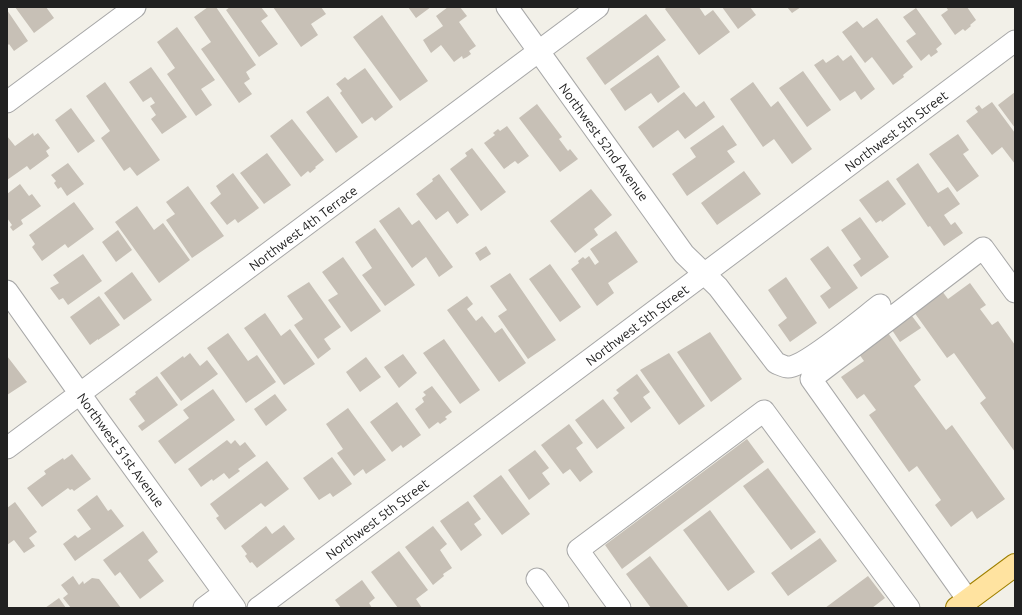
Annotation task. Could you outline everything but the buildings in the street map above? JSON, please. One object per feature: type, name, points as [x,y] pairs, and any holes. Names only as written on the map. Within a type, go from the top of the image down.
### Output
[{"type":"main road","points":[[962,604],[1015,565]]},
{"type":"street","points":[[7,102],[134,7]]},
{"type":"street","name":"Northwest 52nd Avenue","points":[[507,7],[684,254],[721,291],[776,363],[788,367],[801,363],[828,345],[880,305]]},
{"type":"street","name":"Northwest 4th Terrace","points":[[7,448],[598,7]]},
{"type":"street","name":"Northwest 5th Street","points":[[258,608],[1015,41]]},
{"type":"street","points":[[962,604],[811,379],[983,248],[1015,292]]},
{"type":"street","name":"Northwest 51st Avenue","points":[[7,291],[229,600]]},
{"type":"street","points":[[620,608],[578,550],[764,411],[909,608]]},
{"type":"street","points":[[537,579],[558,608]]},
{"type":"street","points":[[204,608],[229,600]]}]
